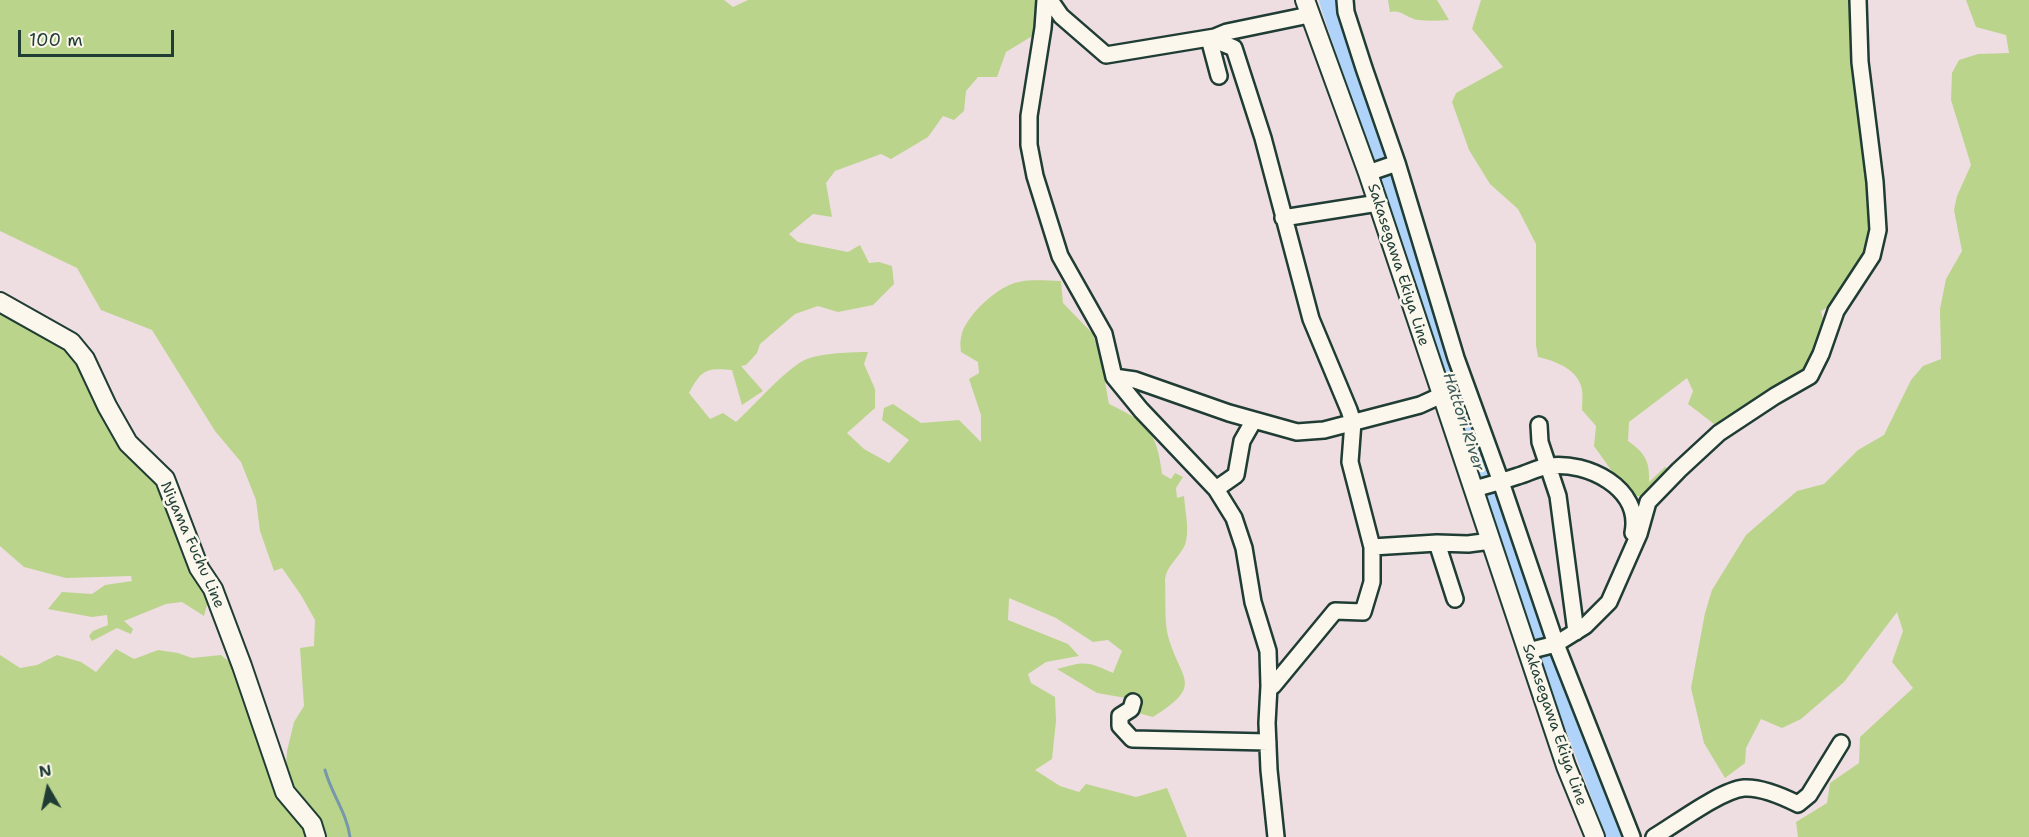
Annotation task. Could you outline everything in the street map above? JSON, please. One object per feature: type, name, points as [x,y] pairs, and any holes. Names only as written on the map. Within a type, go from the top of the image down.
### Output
[{"type":"main road","name":"Sakasegawa Ekiya Line","points":[[1307,8],[1371,172],[1378,203],[1476,489],[1491,541],[1531,650],[1566,766],[1595,837]]},
{"type":"main road","name":"Niyama Fuchu Line","points":[[0,302],[71,342],[85,359],[107,406],[128,443],[165,479],[199,568],[213,589],[285,792],[312,824],[316,837]]},
{"type":"street","points":[[1276,837],[1268,742],[1268,651],[1253,602],[1244,548],[1234,518],[1216,489],[1141,410],[1114,377],[1104,334],[1060,256],[1035,176],[1029,146],[1029,116],[1043,28],[1045,0],[1052,3],[1061,16],[1106,55],[1215,37],[1307,8]]},
{"type":"street","points":[[1345,0],[1346,12],[1397,163],[1456,358],[1500,482],[1553,644],[1632,837]]},
{"type":"street","points":[[1531,650],[1553,644],[1576,632],[1609,602],[1639,534],[1648,502],[1678,470],[1719,433],[1774,396],[1810,376],[1821,354],[1836,311],[1872,256],[1878,230],[1875,182],[1860,62],[1858,0]]},
{"type":"street","points":[[1215,37],[1211,46],[1219,76]]},
{"type":"street","points":[[1215,37],[1217,41],[1234,48],[1263,138],[1311,319],[1353,422],[1350,462],[1372,547],[1372,582],[1363,612],[1335,611],[1273,686],[1269,686]]},
{"type":"street","points":[[1371,172],[1397,163]]},
{"type":"street","points":[[1283,218],[1378,203]]},
{"type":"street","points":[[1114,377],[1135,380],[1229,413],[1297,432],[1324,430],[1420,405],[1442,395]]},
{"type":"street","points":[[1216,489],[1236,475],[1242,441],[1254,420]]},
{"type":"street","points":[[1539,425],[1540,442],[1558,496],[1576,632]]},
{"type":"street","points":[[1476,489],[1547,465],[1578,466],[1621,490],[1632,505],[1635,521],[1630,556]]},
{"type":"street","points":[[1372,547],[1437,543],[1468,544],[1491,541]]},
{"type":"street","points":[[1437,543],[1455,600]]},
{"type":"street","points":[[1133,702],[1131,709],[1120,716],[1120,726],[1132,739],[1268,742]]},
{"type":"street","points":[[1654,837],[1729,791],[1746,788],[1783,796],[1798,804],[1809,795],[1841,743]]},
{"type":"green space","points":[[0,0],[724,0],[733,7],[748,0],[1038,0],[1034,35],[1006,52],[997,77],[978,77],[966,91],[964,111],[954,120],[943,116],[928,137],[891,159],[881,154],[835,171],[826,183],[832,217],[813,214],[789,234],[798,242],[848,252],[860,245],[869,263],[879,262],[892,266],[894,284],[873,305],[838,312],[818,306],[795,314],[760,344],[757,353],[746,365],[741,366],[763,391],[742,405],[732,370],[716,369],[706,372],[701,375],[689,393],[710,419],[723,413],[736,422],[780,378],[799,363],[828,354],[868,352],[864,364],[875,389],[875,408],[847,433],[864,449],[889,463],[909,440],[882,420],[884,408],[893,404],[921,423],[959,420],[981,442],[981,415],[969,379],[979,373],[978,362],[961,352],[961,338],[965,325],[977,309],[994,294],[1011,284],[1029,281],[1061,281],[1063,303],[1093,334],[1101,360],[1109,404],[1133,416],[1148,430],[1157,447],[1162,474],[1171,479],[1175,473],[1183,477],[1176,488],[1177,498],[1184,496],[1187,527],[1185,545],[1168,570],[1165,579],[1168,636],[1185,681],[1184,689],[1179,697],[1153,717],[1138,713],[1142,703],[1137,696],[1126,698],[1097,693],[1057,669],[1086,664],[1113,673],[1122,651],[1108,640],[1093,642],[1056,618],[1009,598],[1008,620],[1068,644],[1079,656],[1046,662],[1028,674],[1031,683],[1055,697],[1056,721],[1052,759],[1035,770],[1060,786],[1079,792],[1086,784],[1136,797],[1167,788],[1187,837],[326,837],[319,823],[293,793],[282,768],[286,765],[294,722],[304,706],[300,648],[314,646],[315,620],[282,568],[274,571],[260,531],[256,500],[241,462],[215,431],[152,330],[101,310],[77,268],[0,231]]},
{"type":"green space","points":[[1388,0],[1437,0],[1449,20],[1418,20],[1397,12],[1390,12]]},
{"type":"green space","points":[[1481,0],[1852,0],[1865,121],[1871,224],[1870,243],[1862,266],[1839,301],[1821,311],[1824,324],[1809,370],[1718,427],[1688,404],[1693,391],[1687,378],[1629,422],[1628,441],[1645,458],[1649,468],[1649,482],[1665,467],[1673,472],[1643,497],[1628,494],[1594,446],[1596,426],[1582,410],[1582,390],[1576,377],[1559,364],[1538,357],[1536,244],[1518,209],[1490,184],[1469,150],[1452,102],[1456,93],[1503,67],[1472,29]]},
{"type":"green space","points":[[1966,0],[2029,0],[2029,837],[1798,837],[1796,822],[1827,803],[1830,783],[1859,763],[1860,737],[1913,688],[1892,662],[1903,631],[1897,612],[1844,682],[1801,719],[1782,728],[1761,719],[1746,748],[1745,763],[1725,778],[1704,743],[1691,688],[1705,613],[1712,590],[1746,535],[1797,491],[1824,484],[1858,450],[1884,435],[1911,380],[1923,366],[1941,359],[1940,309],[1946,279],[1962,251],[1954,210],[1957,196],[1971,165],[1951,100],[1952,73],[1959,60],[1978,54],[2009,53],[2006,35],[1976,27]]},
{"type":"green space","points":[[0,304],[61,340],[165,493],[210,594],[204,616],[182,602],[166,604],[124,621],[133,629],[131,634],[117,628],[92,641],[89,636],[93,631],[108,625],[107,615],[92,617],[48,609],[62,592],[92,594],[105,585],[132,581],[131,576],[66,578],[24,567],[0,546]]},
{"type":"green space","points":[[116,649],[134,659],[158,650],[192,658],[221,655],[238,669],[313,837],[0,837],[0,655],[20,668],[37,665],[57,655],[81,662],[96,672]]},
{"type":"waterway","name":"Hattori River","points":[[1328,0],[1488,499],[1616,837]]},
{"type":"waterway","points":[[325,770],[346,820],[350,837]]}]
